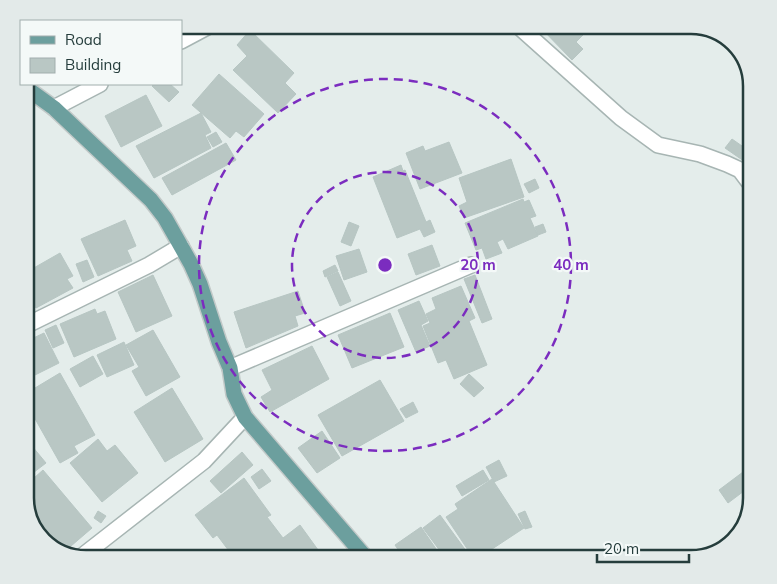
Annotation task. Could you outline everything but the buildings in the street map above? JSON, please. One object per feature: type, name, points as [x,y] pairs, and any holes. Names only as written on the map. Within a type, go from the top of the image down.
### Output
[{"type":"main road","points":[[34,94],[54,108],[151,200],[165,218],[200,284],[219,342],[230,368],[234,394],[245,416],[359,550]]},
{"type":"street","points":[[182,40],[194,34]]},
{"type":"street","points":[[527,34],[621,118],[658,145],[700,154],[740,170],[743,174]]},
{"type":"street","points":[[54,108],[98,85]]},
{"type":"street","points":[[34,322],[149,265],[181,246]]},
{"type":"street","points":[[230,368],[471,265]]},
{"type":"street","points":[[91,550],[204,462],[245,416]]}]
